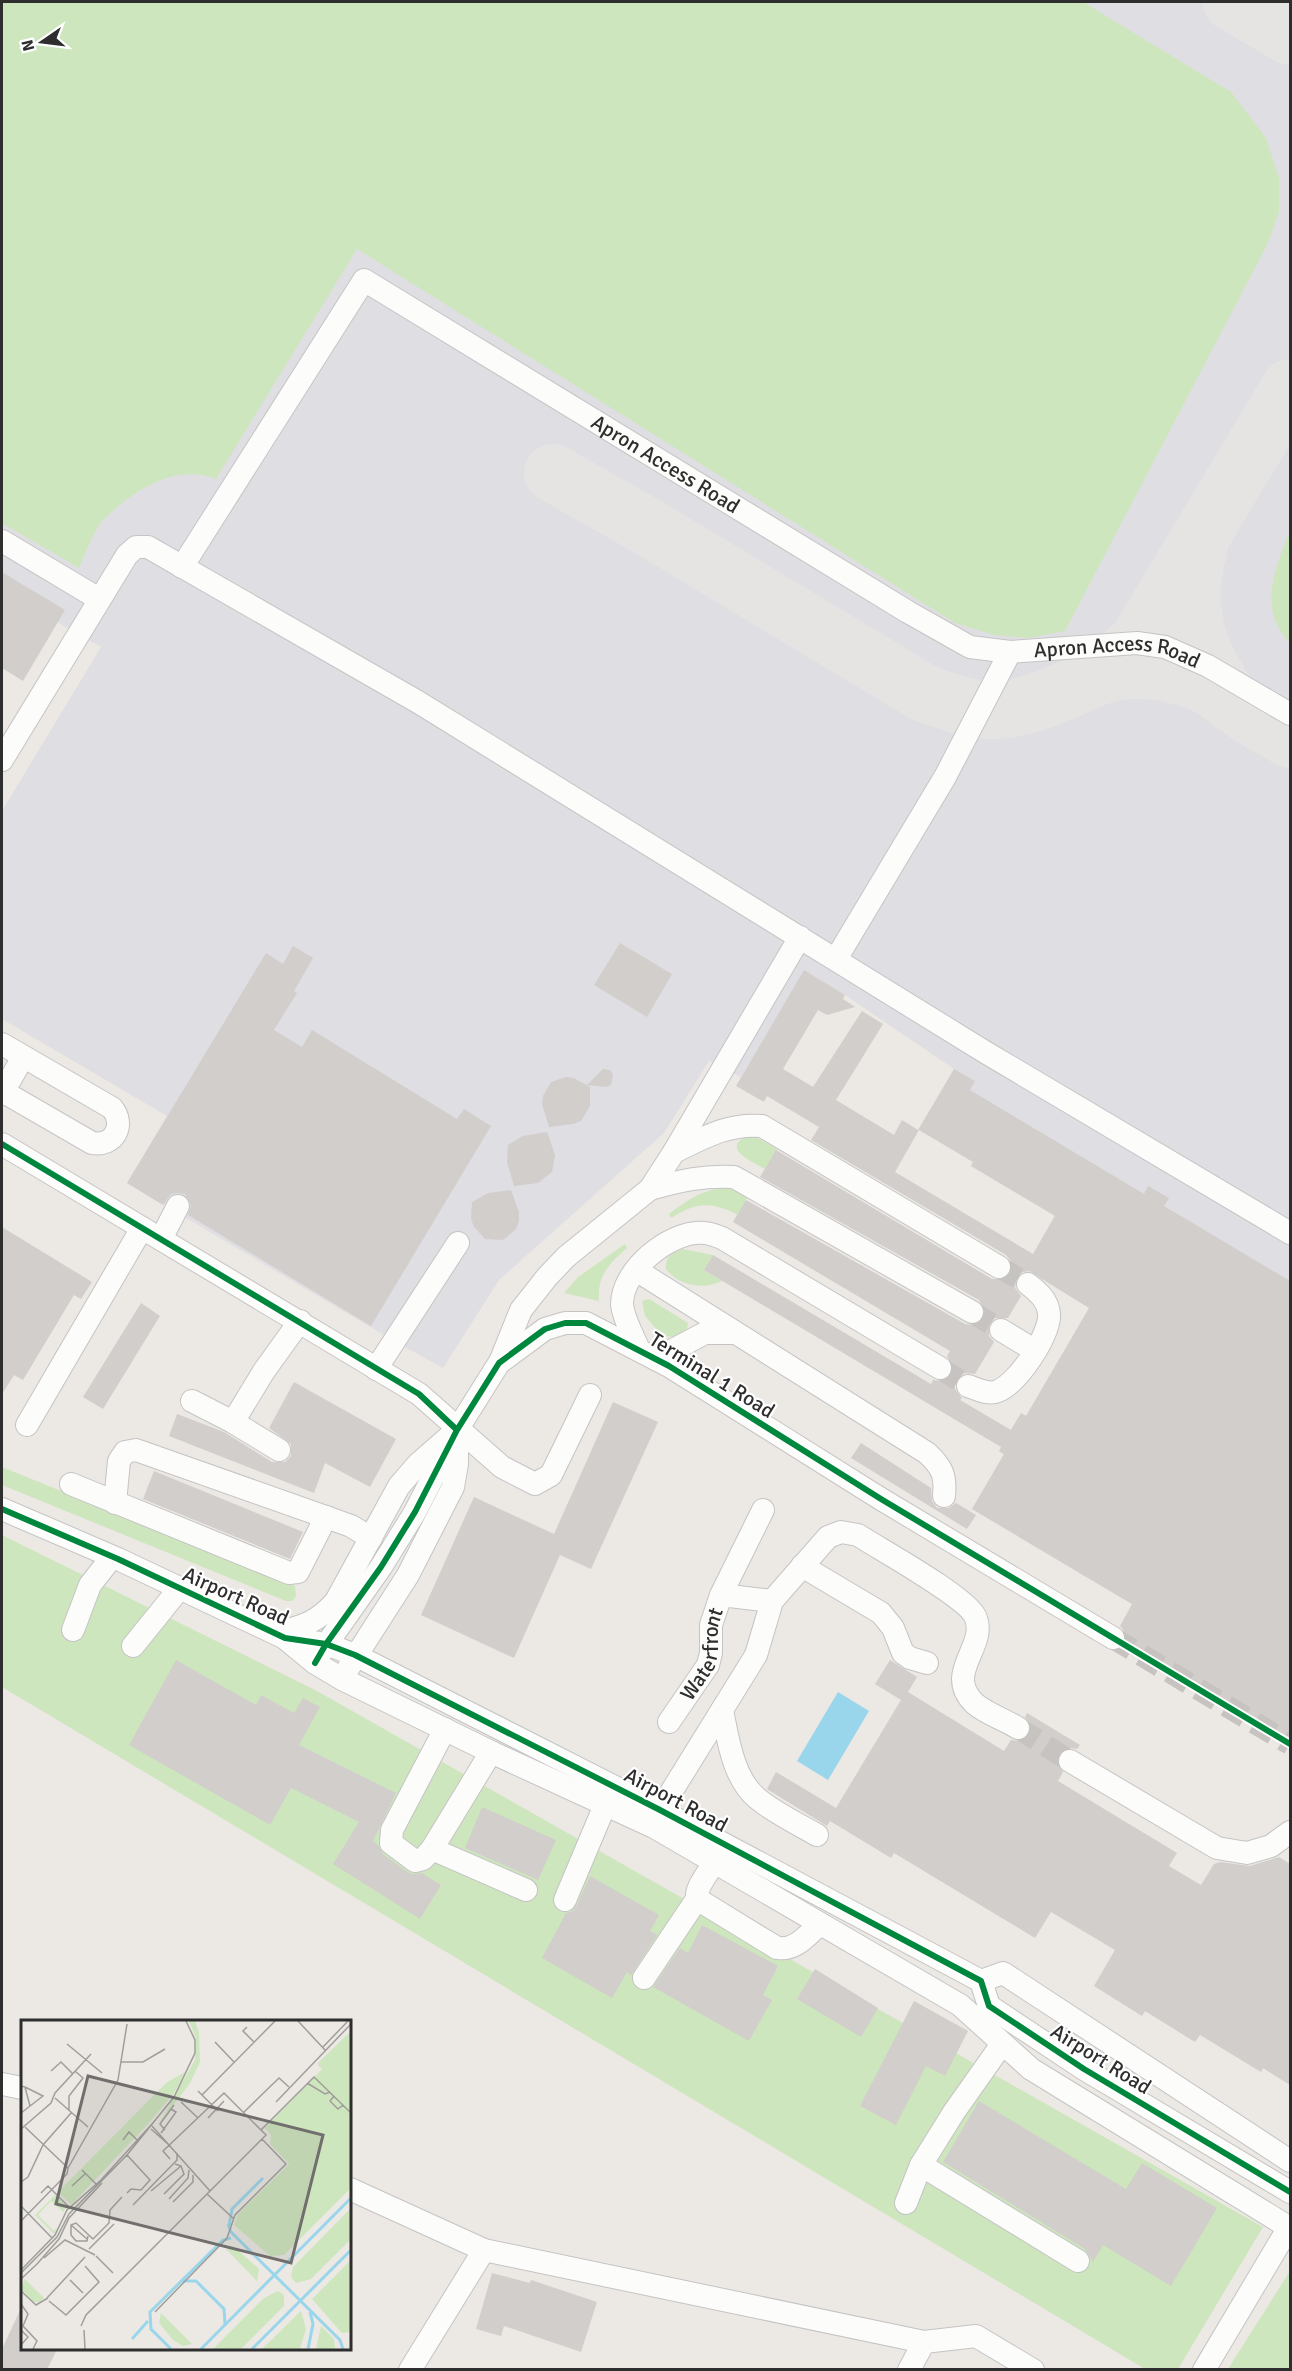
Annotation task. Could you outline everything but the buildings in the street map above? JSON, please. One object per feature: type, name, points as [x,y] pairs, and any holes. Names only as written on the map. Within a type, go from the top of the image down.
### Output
[{"type":"street","name":"Apron Access Road","points":[[182,567],[364,280],[908,612],[970,647],[1010,652],[1137,643],[1165,647],[1208,666],[1290,714]]},
{"type":"street","points":[[2,541],[99,599]]},
{"type":"street","points":[[2,760],[127,555],[136,547],[148,547],[418,702],[985,1052],[1290,1233]]},
{"type":"street","points":[[836,959],[945,777],[1010,652]]},
{"type":"street","points":[[499,1363],[521,1310],[547,1277],[566,1257],[650,1190],[800,937]]},
{"type":"street","points":[[2,1044],[112,1108],[118,1119],[117,1132],[104,1144],[92,1143],[2,1092],[23,1057]]},
{"type":"street","points":[[674,1152],[720,1130],[744,1124],[762,1126],[999,1267]]},
{"type":"street","points":[[2,1144],[419,1394],[502,1467],[535,1484],[551,1475],[590,1395]]},
{"type":"street","points":[[650,1190],[690,1178],[734,1177],[972,1312]]},
{"type":"street","points":[[27,1425],[152,1233],[178,1206]]},
{"type":"street","points":[[733,1333],[705,1333],[647,1354],[622,1307],[623,1291],[636,1270],[656,1248],[681,1236],[704,1233],[722,1238],[940,1368]]},
{"type":"street","points":[[376,1369],[458,1243]]},
{"type":"street","points":[[636,1270],[927,1453],[940,1466],[945,1484],[937,1512]]},
{"type":"street","points":[[968,1386],[983,1392],[1004,1389],[1016,1380],[1047,1328],[1049,1316],[1047,1305],[1039,1293],[1028,1284]]},
{"type":"street","points":[[233,1422],[264,1371],[300,1321]]},
{"type":"street","name":"Terminal 1 Road","points":[[320,1653],[381,1567],[415,1512],[458,1430],[499,1363],[545,1329],[565,1323],[586,1323],[937,1512],[1113,1638]]},
{"type":"street","points":[[1001,1330],[1034,1350]]},
{"type":"street","points":[[192,1401],[233,1422],[279,1450]]},
{"type":"street","name":"Terminal 1 Road","points":[[278,1636],[298,1629],[325,1614],[336,1600],[399,1486],[434,1449],[458,1430]]},
{"type":"street","name":"Terminal 1 Road","points":[[342,1679],[355,1655],[408,1575],[453,1487],[457,1464],[458,1430]]},
{"type":"street","points":[[115,1503],[119,1461],[125,1452],[136,1450],[326,1516],[351,1526],[371,1538]]},
{"type":"street","points":[[71,1484],[289,1573],[298,1572],[302,1567],[326,1516]]},
{"type":"street","name":"Airport Road","points":[[2,1509],[112,1557],[278,1636],[320,1653],[355,1655],[657,1819],[981,1981],[989,2006],[1084,2069],[1290,2192]]},
{"type":"street","points":[[721,1595],[764,1510]]},
{"type":"street","points":[[657,1819],[756,1655],[772,1601],[828,1537],[841,1533],[858,1535],[961,1600],[975,1616],[977,1626],[976,1640],[963,1670],[963,1682],[967,1693],[975,1704],[1018,1728]]},
{"type":"street","points":[[73,1630],[90,1585],[112,1557]]},
{"type":"street","points":[[802,1566],[881,1613],[893,1628],[903,1653],[910,1658],[927,1663]]},
{"type":"street","points":[[133,1646],[179,1589]]},
{"type":"street","name":"Waterfront","points":[[669,1722],[708,1665],[711,1653],[711,1625],[721,1595],[772,1601]]},
{"type":"street","name":"Airport Road","points":[[320,1653],[342,1679],[605,1805],[657,1819],[714,1863],[960,2005],[1031,2069],[1290,2228]]},
{"type":"street","points":[[722,1710],[731,1751],[743,1780],[757,1798],[817,1836]]},
{"type":"street","points":[[445,1729],[392,1830],[391,1843],[415,1862],[423,1860],[432,1849],[491,1752]]},
{"type":"street","points":[[1070,1761],[1217,1848],[1247,1852],[1270,1846],[1290,1832]]},
{"type":"street","points":[[565,1900],[605,1805]]},
{"type":"street","points":[[432,1849],[526,1890]]},
{"type":"street","points":[[644,1978],[697,1899],[699,1888],[714,1863]]},
{"type":"street","points":[[697,1899],[777,1948],[794,1947],[820,1924]]},
{"type":"street","name":"Airport Road","points":[[981,1981],[1003,1973],[1290,2161]]},
{"type":"street","points":[[906,2203],[921,2165],[954,2112],[1002,2044]]},
{"type":"street","points":[[2,2084],[21,2088]]},
{"type":"street","points":[[921,2165],[1078,2261]]},
{"type":"street","points":[[351,2189],[484,2250],[924,2342],[976,2336],[1033,2370]]},
{"type":"street","points":[[1204,2370],[1290,2228]]},
{"type":"street","points":[[410,2370],[484,2250]]},
{"type":"street","points":[[909,2370],[924,2342]]},
{"type":"shaded area","points":[[2,2],[1290,2],[1290,1698],[972,1509],[1004,1455],[999,1451],[1011,1430],[1021,1413],[1027,1416],[1102,1286],[1037,1247],[1055,1215],[971,1166],[973,1162],[967,1159],[992,1116],[944,1087],[954,1069],[845,995],[804,971],[741,1077],[709,1061],[664,1133],[499,1280],[443,1368],[127,1183],[167,1116],[2,1019],[2,811],[101,647],[57,622],[64,610],[2,572]]},
{"type":"green space","points":[[2,2],[1083,2],[1231,92],[1266,138],[1279,178],[1279,212],[1267,245],[1065,631],[1028,638],[994,635],[955,623],[357,249],[216,479],[189,474],[175,476],[137,492],[100,523],[79,568],[2,523]]},
{"type":"green space","points":[[1290,531],[1290,643],[1280,630],[1274,616],[1272,588],[1279,559]]},
{"type":"green space","points":[[748,1136],[754,1136],[777,1149],[765,1169],[747,1159],[738,1150],[737,1145]]},
{"type":"green space","points":[[722,1188],[748,1196],[738,1215],[720,1207],[704,1205],[688,1209],[671,1218],[669,1214],[687,1201],[700,1194]]},
{"type":"green space","points":[[625,1244],[627,1248],[602,1277],[599,1301],[564,1293],[578,1277]]},
{"type":"green space","points":[[683,1249],[713,1255],[704,1270],[722,1281],[700,1286],[685,1283],[671,1275],[666,1269],[668,1258]]},
{"type":"green space","points":[[649,1299],[688,1323],[687,1329],[675,1337],[662,1336],[645,1316],[642,1301]]},
{"type":"green space","points":[[2,1467],[295,1586],[296,1596],[292,1601],[286,1601],[2,1485]]},
{"type":"green space","points":[[2,1535],[317,1691],[1263,2227],[1178,2369],[1145,2369],[2,1687]]},
{"type":"green space","points":[[1290,2271],[1290,2369],[1228,2369]]},
{"type":"water","points":[[838,1692],[869,1711],[828,1780],[797,1761]]},
{"type":"taxiway","points":[[1232,2],[1290,36]]},
{"type":"taxiway","points":[[1086,680],[1106,668],[1137,643],[1290,388]]},
{"type":"taxiway","points":[[553,473],[648,527],[924,693],[941,699],[977,709],[1009,709],[1036,702],[1113,672],[1139,670],[1192,679],[1212,688],[1234,705]]},
{"type":"taxiway","points":[[1199,547],[1192,583],[1192,600],[1197,635],[1210,667],[1233,703],[1248,715],[1290,739]]},
{"type":"tunnel","points":[[999,1267],[1028,1284]]},
{"type":"tunnel","points":[[972,1312],[1001,1330]]},
{"type":"tunnel","points":[[940,1368],[968,1386]]},
{"type":"tunnel","points":[[1113,1638],[1290,1744]]},
{"type":"tunnel","points":[[1018,1728],[1070,1761]]},
{"type":"cycle path","points":[[2,1144],[419,1394],[457,1430]]},
{"type":"cycle path","points":[[315,1663],[381,1567],[415,1512],[457,1430],[499,1363],[545,1329],[565,1323],[586,1323],[669,1366],[881,1499],[1290,1744]]},
{"type":"cycle path","points":[[2,1509],[118,1559],[285,1638],[326,1644],[355,1655],[660,1810],[981,1981],[989,2006],[1084,2069],[1290,2192]]}]
